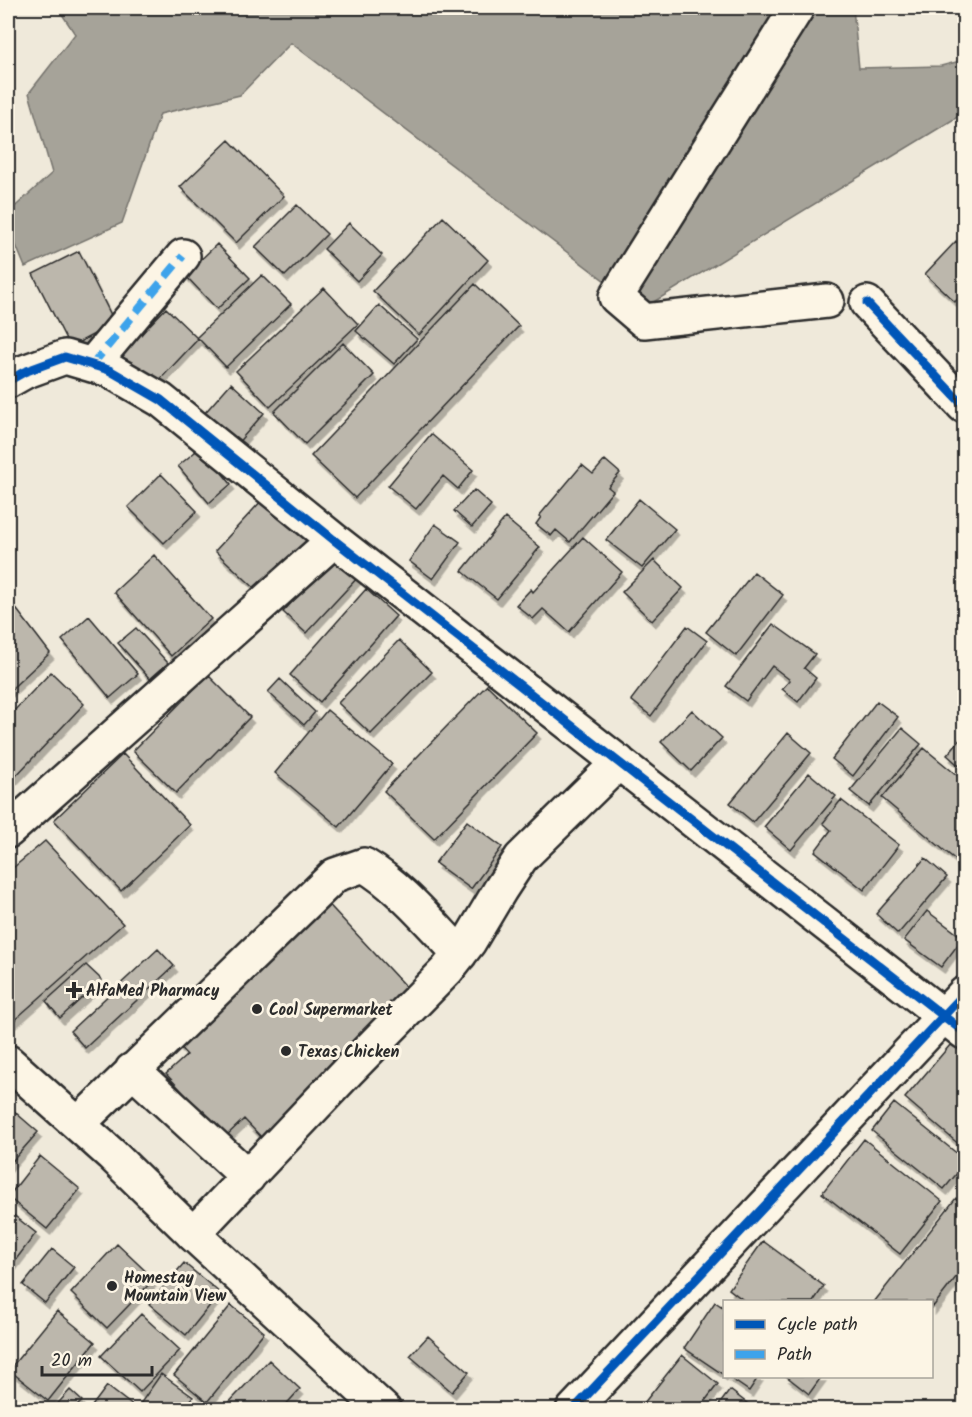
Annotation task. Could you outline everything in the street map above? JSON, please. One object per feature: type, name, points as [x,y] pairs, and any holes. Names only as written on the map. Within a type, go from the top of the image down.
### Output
[{"type":"main road","points":[[797,8],[616,297],[644,321],[827,301]]},
{"type":"main road","points":[[92,365],[183,256]]},
{"type":"main road","points":[[867,303],[964,406]]},
{"type":"main road","points":[[8,381],[24,372],[65,357],[109,370],[161,400],[334,540],[619,762],[958,1014],[573,1410]]},
{"type":"main road","points":[[8,831],[334,540]]},
{"type":"main road","points":[[193,1234],[447,970],[460,954],[522,858],[619,762]]},
{"type":"main road","points":[[78,1124],[334,875],[347,869],[364,865],[376,872],[460,954]]},
{"type":"main road","points":[[8,1062],[111,1154],[193,1234],[384,1410]]},
{"type":"main road","points":[[132,1070],[248,1177]]},
{"type":"shaded area","points":[[58,8],[853,8],[859,68],[941,66],[964,60],[964,113],[642,309],[291,43],[240,95],[160,114],[122,223],[25,267],[8,226],[8,213],[52,173],[29,93],[75,34]]},
{"type":"building","points":[[229,140],[284,196],[236,243],[180,187]]},
{"type":"building","points":[[297,205],[327,234],[285,276],[255,247]]},
{"type":"building","points":[[443,217],[488,260],[419,335],[373,291]]},
{"type":"building","points":[[349,223],[382,255],[357,281],[324,249]]},
{"type":"building","points":[[956,241],[964,249],[964,292],[955,302],[925,274]]},
{"type":"building","points":[[217,244],[250,278],[217,309],[185,275]]},
{"type":"building","points":[[79,251],[115,323],[70,347],[33,274]]},
{"type":"building","points":[[262,275],[291,304],[226,367],[197,337]]},
{"type":"building","points":[[475,284],[519,326],[355,498],[311,456]]},
{"type":"building","points":[[324,288],[358,324],[270,407],[236,371]]},
{"type":"building","points":[[379,305],[417,339],[394,364],[356,331]]},
{"type":"building","points":[[166,308],[198,339],[152,388],[119,357]]},
{"type":"building","points":[[343,343],[374,375],[305,444],[274,412]]},
{"type":"building","points":[[231,383],[264,413],[236,445],[203,415]]},
{"type":"building","points":[[431,434],[473,470],[458,489],[443,476],[416,509],[388,486]]},
{"type":"building","points":[[201,447],[231,484],[209,503],[178,466]]},
{"type":"building","points":[[605,460],[620,473],[608,487],[613,491],[570,542],[556,530],[551,536],[536,524],[541,517],[539,516],[582,465],[593,474]]},
{"type":"building","points":[[161,474],[197,511],[164,543],[128,507]]},
{"type":"building","points":[[474,490],[491,505],[472,527],[454,511]]},
{"type":"building","points":[[264,498],[311,541],[262,595],[215,551]]},
{"type":"building","points":[[639,499],[675,529],[642,568],[606,540]]},
{"type":"building","points":[[505,518],[540,547],[497,599],[462,571]]},
{"type":"building","points":[[435,524],[460,542],[433,579],[409,561]]},
{"type":"building","points":[[583,537],[622,572],[569,632],[543,609],[533,619],[516,605],[531,589],[533,592]]},
{"type":"building","points":[[336,554],[360,575],[306,633],[283,612]]},
{"type":"building","points":[[154,555],[211,619],[171,656],[114,592]]},
{"type":"building","points":[[654,560],[683,588],[652,621],[622,592]]},
{"type":"building","points":[[754,572],[783,595],[736,656],[706,632]]},
{"type":"building","points":[[366,589],[396,616],[320,702],[290,675]]},
{"type":"building","points":[[8,598],[50,653],[8,692]]},
{"type":"building","points":[[89,616],[138,674],[110,698],[62,640]]},
{"type":"building","points":[[773,624],[815,654],[804,668],[816,678],[798,702],[782,689],[790,680],[772,666],[746,701],[726,686]]},
{"type":"building","points":[[687,626],[707,641],[651,716],[631,700]]},
{"type":"building","points":[[136,628],[168,663],[150,679],[118,643]]},
{"type":"building","points":[[399,640],[432,672],[371,734],[338,703]]},
{"type":"building","points":[[51,672],[84,704],[13,779],[8,774],[8,717]]},
{"type":"building","points":[[208,675],[250,717],[176,793],[133,751]]},
{"type":"building","points":[[280,679],[315,712],[304,725],[268,692]]},
{"type":"building","points":[[487,685],[537,733],[434,839],[384,791]]},
{"type":"building","points":[[877,701],[898,717],[853,776],[832,759]]},
{"type":"building","points":[[327,710],[392,764],[339,827],[275,773]]},
{"type":"building","points":[[692,710],[722,738],[691,771],[661,742]]},
{"type":"building","points":[[902,728],[921,744],[869,806],[850,791]]},
{"type":"building","points":[[788,733],[811,753],[753,822],[730,803]]},
{"type":"building","points":[[964,736],[964,770],[947,755]]},
{"type":"building","points":[[924,748],[964,781],[964,867],[882,798]]},
{"type":"building","points":[[123,754],[190,825],[121,891],[54,820]]},
{"type":"building","points":[[809,773],[836,796],[791,850],[764,827]]},
{"type":"building","points":[[841,800],[899,845],[864,890],[815,851],[831,830],[823,823]]},
{"type":"building","points":[[467,821],[502,847],[471,889],[435,863]]},
{"type":"building","points":[[45,841],[123,924],[11,1023],[8,1019],[8,872]]},
{"type":"building","points":[[925,858],[947,877],[898,934],[876,914]]},
{"type":"building","points":[[321,896],[416,998],[263,1139],[244,1119],[225,1137],[166,1074],[187,1055],[170,1037]]},
{"type":"building","points":[[927,911],[963,938],[941,967],[904,940]]},
{"type":"building","points":[[158,949],[174,966],[85,1048],[70,1031]]},
{"type":"building","name":"AlfaMed Pharmacy","points":[[86,965],[102,980],[60,1018],[46,1001]]},
{"type":"building","points":[[956,1038],[964,1045],[964,1144],[962,1147],[905,1098]]},
{"type":"building","points":[[894,1103],[964,1159],[964,1165],[944,1189],[872,1131]]},
{"type":"building","points":[[8,1106],[38,1132],[8,1166]]},
{"type":"building","points":[[864,1139],[942,1201],[900,1254],[822,1193]]},
{"type":"building","points":[[40,1156],[80,1189],[47,1229],[8,1197]]},
{"type":"building","points":[[956,1198],[964,1205],[964,1267],[933,1307],[933,1300],[876,1300]]},
{"type":"building","points":[[11,1213],[36,1233],[8,1270],[8,1218]]},
{"type":"building","points":[[763,1241],[824,1286],[814,1300],[743,1300],[729,1289]]},
{"type":"building","name":"Homestay Mountain View","points":[[117,1244],[154,1279],[107,1328],[71,1293]]},
{"type":"building","points":[[52,1249],[74,1267],[45,1303],[23,1285]]},
{"type":"building","points":[[184,1263],[220,1293],[186,1335],[149,1304]]},
{"type":"building","points":[[715,1302],[723,1307],[723,1374],[684,1348]]},
{"type":"building","points":[[231,1305],[264,1332],[207,1402],[174,1375]]},
{"type":"building","points":[[57,1311],[95,1342],[48,1401],[9,1370]]},
{"type":"building","points":[[141,1314],[180,1350],[140,1392],[101,1356]]},
{"type":"building","points":[[428,1336],[469,1372],[452,1392],[410,1356]]},
{"type":"building","points":[[682,1355],[718,1384],[698,1410],[642,1410],[640,1408]]},
{"type":"building","points":[[269,1360],[300,1389],[281,1410],[222,1410]]},
{"type":"building","points":[[161,1374],[193,1397],[184,1410],[147,1410],[140,1404]]},
{"type":"building","points":[[730,1378],[758,1378],[749,1391]]},
{"type":"building","points":[[789,1378],[821,1378],[809,1394]]},
{"type":"building","points":[[107,1386],[138,1410],[89,1410]]},
{"type":"building","points":[[70,1390],[82,1401],[73,1410],[52,1410]]},
{"type":"building","points":[[730,1390],[756,1410],[715,1410]]},
{"type":"marked path","points":[[92,365],[183,256]]},
{"type":"cycle path","points":[[867,303],[964,406]]},
{"type":"cycle path","points":[[8,381],[24,372],[65,357],[109,370],[161,400],[334,540],[964,1032]]},
{"type":"cycle path","points":[[573,1410],[964,994]]},
{"type":"place","name":"AlfaMed Pharmacy","points":[[74,990]]},
{"type":"place","name":"Cool Supermarket","points":[[257,1009]]},
{"type":"place","name":"Texas Chicken","points":[[286,1051]]},
{"type":"place","name":"Homestay Mountain View","points":[[112,1286]]}]
